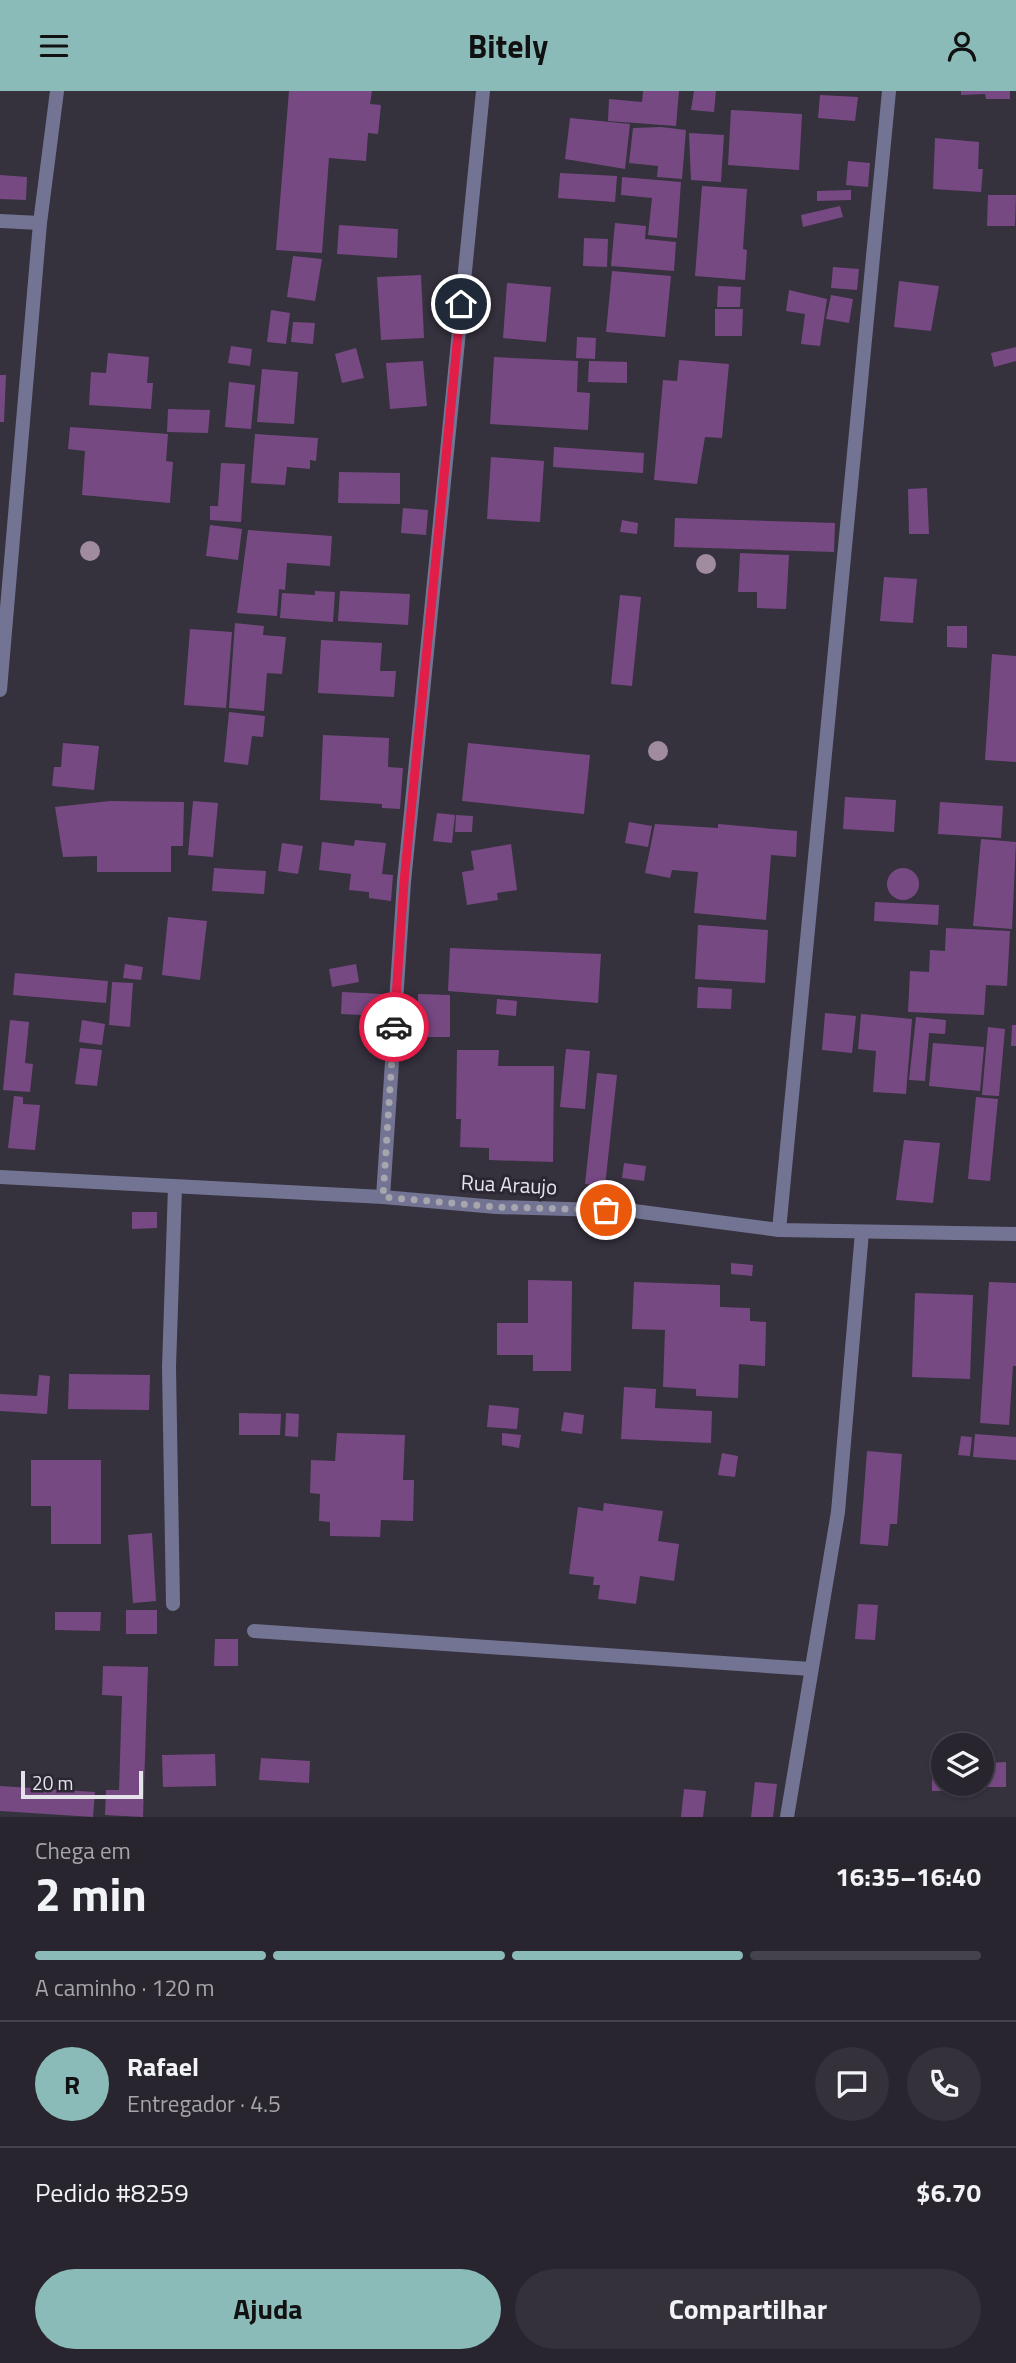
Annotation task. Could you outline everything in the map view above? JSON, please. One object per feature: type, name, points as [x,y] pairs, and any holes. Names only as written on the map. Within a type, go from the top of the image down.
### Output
[{"type":"street","points":[[0,690],[3,626],[40,223],[57,91]]},
{"type":"street","points":[[383,1197],[404,882],[483,91]]},
{"type":"street","points":[[779,1230],[889,91]]},
{"type":"street","points":[[0,221],[40,223]]},
{"type":"street","name":"Rua Araujo","points":[[0,1177],[383,1197],[496,1207],[634,1211],[779,1230],[1016,1234]]},
{"type":"street","points":[[173,1604],[169,1367],[175,1187]]},
{"type":"street","points":[[787,1817],[838,1513],[862,1232]]},
{"type":"street","points":[[254,1631],[811,1669]]},
{"type":"building","points":[[289,91],[372,91],[370,104],[381,105],[378,134],[368,133],[366,161],[329,158],[322,253],[276,250]]},
{"type":"building","points":[[643,91],[679,91],[676,126],[608,121],[609,99],[642,102]]},
{"type":"building","points":[[694,91],[716,91],[714,112],[691,110]]},
{"type":"building","points":[[961,91],[1010,91],[1010,99],[986,99],[985,94],[961,95]]},
{"type":"building","points":[[820,95],[858,97],[855,121],[818,118]]},
{"type":"building","points":[[731,110],[802,114],[799,170],[728,165]]},
{"type":"building","points":[[570,118],[630,124],[625,169],[565,159]]},
{"type":"building","points":[[633,128],[686,130],[682,179],[657,177],[658,166],[629,163]]},
{"type":"building","points":[[689,133],[724,135],[721,182],[691,180]]},
{"type":"building","points":[[935,138],[979,142],[978,169],[983,169],[981,192],[933,189]]},
{"type":"building","points":[[848,161],[870,163],[868,187],[846,185]]},
{"type":"building","points":[[560,173],[617,176],[615,202],[558,198]]},
{"type":"building","points":[[0,175],[27,177],[26,200],[0,199]]},
{"type":"building","points":[[622,177],[681,182],[677,238],[648,235],[652,198],[621,195]]},
{"type":"building","points":[[702,186],[747,189],[743,249],[747,250],[745,280],[695,276]]},
{"type":"building","points":[[851,190],[851,200],[817,201],[817,191]]},
{"type":"building","points":[[988,195],[1016,195],[1015,226],[987,226]]},
{"type":"building","points":[[840,206],[843,217],[803,227],[801,215]]},
{"type":"building","points":[[615,223],[646,226],[645,239],[676,242],[674,271],[611,266]]},
{"type":"building","points":[[339,225],[398,229],[397,258],[337,254]]},
{"type":"building","points":[[584,238],[608,239],[607,267],[583,266]]},
{"type":"building","points":[[293,256],[322,259],[315,301],[287,297]]},
{"type":"building","points":[[833,267],[859,269],[857,290],[831,288]]},
{"type":"building","points":[[612,271],[671,276],[665,337],[606,332]]},
{"type":"building","points":[[421,275],[424,338],[381,340],[377,277]]},
{"type":"building","points":[[899,281],[939,286],[931,331],[894,327]]},
{"type":"building","points":[[507,283],[551,287],[546,342],[503,338]]},
{"type":"building","points":[[718,286],[741,287],[740,307],[717,307]]},
{"type":"building","points":[[789,290],[827,299],[820,346],[801,344],[805,314],[786,311]]},
{"type":"building","points":[[831,295],[853,299],[849,323],[826,319]]},
{"type":"building","points":[[715,309],[743,309],[742,336],[715,336]]},
{"type":"building","points":[[271,310],[290,313],[286,344],[267,342]]},
{"type":"building","points":[[293,322],[315,323],[313,344],[291,342]]},
{"type":"building","points":[[577,337],[596,338],[595,359],[576,358]]},
{"type":"building","points":[[231,346],[252,349],[250,366],[228,363]]},
{"type":"building","points":[[1016,347],[1016,361],[994,367],[991,353]]},
{"type":"building","points":[[356,348],[364,378],[342,383],[335,354]]},
{"type":"building","points":[[108,353],[149,357],[147,383],[153,383],[151,409],[89,405],[91,372],[106,373]]},
{"type":"building","points":[[494,357],[578,361],[577,392],[590,393],[588,430],[490,424]]},
{"type":"building","points":[[679,360],[729,364],[722,438],[705,437],[697,484],[654,480],[663,380],[677,381]]},
{"type":"building","points":[[423,361],[427,406],[390,409],[386,363]]},
{"type":"building","points":[[589,361],[627,362],[627,383],[588,382]]},
{"type":"building","points":[[262,369],[298,372],[294,424],[257,422]]},
{"type":"building","points":[[0,375],[6,375],[4,422],[0,422]]},
{"type":"building","points":[[229,382],[255,385],[251,429],[225,427]]},
{"type":"building","points":[[168,409],[210,410],[208,433],[167,432]]},
{"type":"building","points":[[70,427],[168,434],[166,461],[173,462],[170,503],[82,495],[85,451],[68,449]]},
{"type":"building","points":[[255,434],[318,438],[316,461],[310,460],[310,469],[287,467],[285,485],[251,483]]},
{"type":"building","points":[[554,447],[644,453],[643,473],[553,467]]},
{"type":"building","points":[[491,457],[544,461],[540,522],[487,519]]},
{"type":"building","points":[[221,463],[245,464],[241,522],[210,520],[210,506],[218,506]]},
{"type":"building","points":[[339,472],[400,473],[400,504],[338,503]]},
{"type":"building","points":[[927,488],[929,534],[909,534],[908,489]]},
{"type":"building","points":[[403,508],[428,510],[426,535],[401,533]]},
{"type":"building","points":[[675,518],[835,523],[834,552],[674,547]]},
{"type":"building","points":[[622,520],[638,523],[637,534],[620,532]]},
{"type":"building","points":[[210,525],[242,529],[238,560],[206,556]]},
{"type":"building","points":[[248,530],[332,536],[330,566],[287,563],[285,590],[279,589],[277,616],[237,613]]},
{"type":"building","points":[[740,553],[789,555],[786,609],[757,608],[757,592],[738,592]]},
{"type":"building","points":[[884,577],[917,579],[913,623],[880,621]]},
{"type":"building","points":[[315,591],[335,592],[333,622],[280,618],[282,593],[315,595]]},
{"type":"building","points":[[340,591],[410,594],[408,625],[338,621]]},
{"type":"building","points":[[620,595],[641,597],[632,686],[611,684]]},
{"type":"building","points":[[235,623],[264,626],[263,635],[286,637],[282,674],[267,673],[264,711],[229,708]]},
{"type":"building","points":[[947,626],[967,626],[967,648],[947,647]]},
{"type":"building","points":[[190,629],[232,632],[226,708],[184,705]]},
{"type":"building","points":[[321,640],[382,643],[380,671],[396,671],[394,697],[318,693]]},
{"type":"building","points":[[992,654],[1016,656],[1016,762],[985,760]]},
{"type":"building","points":[[229,712],[265,716],[263,737],[252,736],[248,765],[224,762]]},
{"type":"building","points":[[323,735],[389,738],[388,767],[403,768],[400,809],[382,808],[382,804],[320,800]]},
{"type":"building","points":[[63,743],[99,746],[94,790],[52,786],[54,767],[61,767]]},
{"type":"building","points":[[468,743],[590,755],[584,814],[462,801]]},
{"type":"building","points":[[845,797],[896,800],[894,832],[843,829]]},
{"type":"building","points":[[110,801],[184,802],[183,846],[171,846],[171,872],[97,872],[97,856],[63,857],[55,807]]},
{"type":"building","points":[[193,801],[218,803],[213,857],[188,855]]},
{"type":"building","points":[[940,802],[1003,806],[1001,838],[938,834]]},
{"type":"building","points":[[437,813],[455,815],[452,843],[433,841]]},
{"type":"building","points":[[456,815],[473,816],[472,832],[455,832]]},
{"type":"building","points":[[629,822],[652,826],[648,847],[625,843]]},
{"type":"building","points":[[655,824],[718,828],[718,824],[797,831],[796,857],[771,855],[766,920],[694,913],[698,872],[672,870],[670,878],[645,873]]},
{"type":"building","points":[[981,839],[1016,842],[1012,929],[973,926]]},
{"type":"building","points":[[355,840],[386,843],[382,874],[393,875],[391,901],[369,898],[369,892],[349,890],[351,874],[319,870],[322,842],[354,846]]},
{"type":"building","points":[[282,843],[303,846],[298,874],[278,871]]},
{"type":"building","points":[[511,844],[517,890],[497,893],[498,900],[467,905],[462,872],[474,870],[471,851]]},
{"type":"building","points":[[214,868],[266,871],[264,894],[212,891]]},
{"type":"building","points":[[903,868],[914,873],[919,884],[914,895],[903,900],[892,895],[887,884],[892,873]]},
{"type":"building","points":[[875,902],[939,905],[938,925],[874,921]]},
{"type":"building","points":[[168,917],[207,921],[200,980],[162,975]]},
{"type":"building","points":[[698,925],[768,930],[765,983],[695,979]]},
{"type":"building","points":[[946,928],[1010,931],[1007,986],[986,985],[984,1015],[908,1012],[910,971],[929,972],[930,950],[945,951]]},
{"type":"building","points":[[450,948],[601,954],[598,1003],[448,991]]},
{"type":"building","points":[[125,964],[143,967],[141,980],[123,978]]},
{"type":"building","points":[[356,964],[359,982],[332,987],[329,969]]},
{"type":"building","points":[[15,973],[108,981],[106,1003],[13,995]]},
{"type":"building","points":[[112,982],[133,983],[130,1027],[109,1025]]},
{"type":"building","points":[[698,987],[732,989],[731,1009],[697,1008]]},
{"type":"building","points":[[342,992],[383,994],[381,1016],[341,1014]]},
{"type":"building","points":[[418,994],[450,995],[450,1037],[417,1037]]},
{"type":"building","points":[[497,999],[517,1001],[516,1016],[496,1014]]},
{"type":"building","points":[[825,1013],[856,1016],[852,1053],[822,1050]]},
{"type":"building","points":[[861,1014],[912,1019],[906,1094],[873,1092],[876,1051],[858,1049]]},
{"type":"building","points":[[916,1017],[946,1020],[945,1034],[929,1033],[925,1081],[909,1080]]},
{"type":"building","points":[[10,1020],[29,1022],[25,1063],[33,1064],[30,1092],[3,1090]]},
{"type":"building","points":[[82,1020],[105,1024],[102,1045],[79,1042]]},
{"type":"building","points":[[1012,1025],[1016,1025],[1016,1046],[1011,1046]]},
{"type":"building","points":[[988,1027],[1005,1029],[999,1096],[982,1095]]},
{"type":"building","points":[[933,1043],[984,1047],[980,1091],[929,1086]]},
{"type":"building","points":[[80,1048],[102,1050],[97,1086],[75,1084]]},
{"type":"building","points":[[566,1049],[590,1051],[585,1109],[560,1107]]},
{"type":"building","points":[[457,1050],[499,1050],[498,1066],[554,1066],[553,1162],[489,1160],[489,1148],[460,1147],[461,1119],[456,1119]]},
{"type":"building","points":[[597,1073],[617,1075],[605,1186],[585,1184]]},
{"type":"building","points":[[14,1096],[23,1097],[23,1104],[40,1105],[35,1150],[8,1148]]},
{"type":"building","points":[[976,1097],[998,1099],[990,1181],[968,1179]]},
{"type":"building","points":[[904,1140],[940,1143],[933,1203],[896,1200]]},
{"type":"building","points":[[624,1163],[646,1166],[644,1181],[622,1178]]},
{"type":"building","points":[[132,1212],[157,1212],[157,1228],[132,1229]]},
{"type":"building","points":[[731,1263],[753,1265],[752,1276],[731,1274]]},
{"type":"building","points":[[528,1280],[572,1281],[571,1371],[533,1371],[533,1355],[497,1355],[497,1323],[528,1323]]},
{"type":"building","points":[[634,1282],[720,1285],[720,1307],[750,1308],[750,1321],[766,1322],[765,1366],[739,1364],[738,1398],[696,1396],[696,1389],[663,1387],[665,1330],[632,1329]]},
{"type":"building","points":[[989,1282],[1016,1283],[1016,1366],[1013,1366],[1009,1425],[980,1423]]},
{"type":"building","points":[[915,1293],[973,1295],[970,1379],[912,1377]]},
{"type":"building","points":[[69,1374],[150,1375],[149,1410],[68,1409]]},
{"type":"building","points":[[39,1375],[50,1376],[47,1414],[0,1411],[0,1394],[37,1396]]},
{"type":"building","points":[[624,1387],[656,1389],[655,1408],[712,1411],[711,1443],[621,1439]]},
{"type":"building","points":[[489,1405],[519,1408],[517,1429],[487,1427]]},
{"type":"building","points":[[564,1412],[584,1415],[582,1434],[561,1431]]},
{"type":"building","points":[[239,1413],[281,1414],[280,1435],[239,1435]]},
{"type":"building","points":[[286,1413],[299,1414],[298,1437],[285,1436]]},
{"type":"building","points":[[337,1433],[405,1435],[403,1480],[414,1480],[413,1521],[381,1520],[380,1537],[330,1536],[330,1522],[319,1521],[320,1494],[310,1493],[311,1460],[335,1461]]},
{"type":"building","points":[[502,1433],[521,1435],[519,1448],[502,1445]]},
{"type":"building","points":[[975,1434],[1016,1437],[1016,1460],[973,1457]]},
{"type":"building","points":[[961,1436],[972,1437],[970,1456],[958,1455]]},
{"type":"building","points":[[867,1451],[902,1454],[897,1524],[890,1524],[888,1546],[860,1544]]},
{"type":"building","points":[[722,1453],[738,1456],[735,1477],[718,1475]]},
{"type":"building","points":[[31,1460],[101,1460],[101,1544],[51,1544],[51,1506],[31,1506]]},
{"type":"building","points":[[604,1503],[663,1511],[658,1541],[679,1544],[674,1581],[640,1576],[636,1604],[598,1599],[600,1585],[593,1585],[594,1577],[569,1574],[578,1507],[603,1511]]},
{"type":"building","points":[[152,1533],[156,1601],[133,1603],[128,1535]]},
{"type":"building","points":[[858,1604],[878,1605],[875,1640],[855,1639]]},
{"type":"building","points":[[126,1610],[157,1610],[157,1634],[126,1634]]},
{"type":"building","points":[[55,1612],[101,1612],[100,1631],[55,1630]]},
{"type":"building","points":[[215,1639],[238,1639],[238,1666],[214,1666]]},
{"type":"building","points":[[103,1666],[148,1667],[143,1817],[105,1815],[106,1790],[119,1790],[122,1696],[102,1695]]},
{"type":"building","points":[[215,1754],[216,1786],[163,1787],[162,1755]]},
{"type":"building","points":[[261,1758],[310,1761],[309,1783],[259,1780]]},
{"type":"building","points":[[1006,1762],[1006,1787],[994,1787],[994,1763]]},
{"type":"building","points":[[755,1782],[777,1784],[773,1817],[751,1817]]},
{"type":"building","points":[[0,1786],[95,1792],[93,1817],[0,1811]]},
{"type":"building","points":[[684,1789],[706,1791],[703,1817],[681,1817]]},
{"type":"way so far","points":[[394,1027],[383,1197],[496,1207],[606,1210]]},
{"type":"route","points":[[394,1027],[404,882],[461,304]]}]
